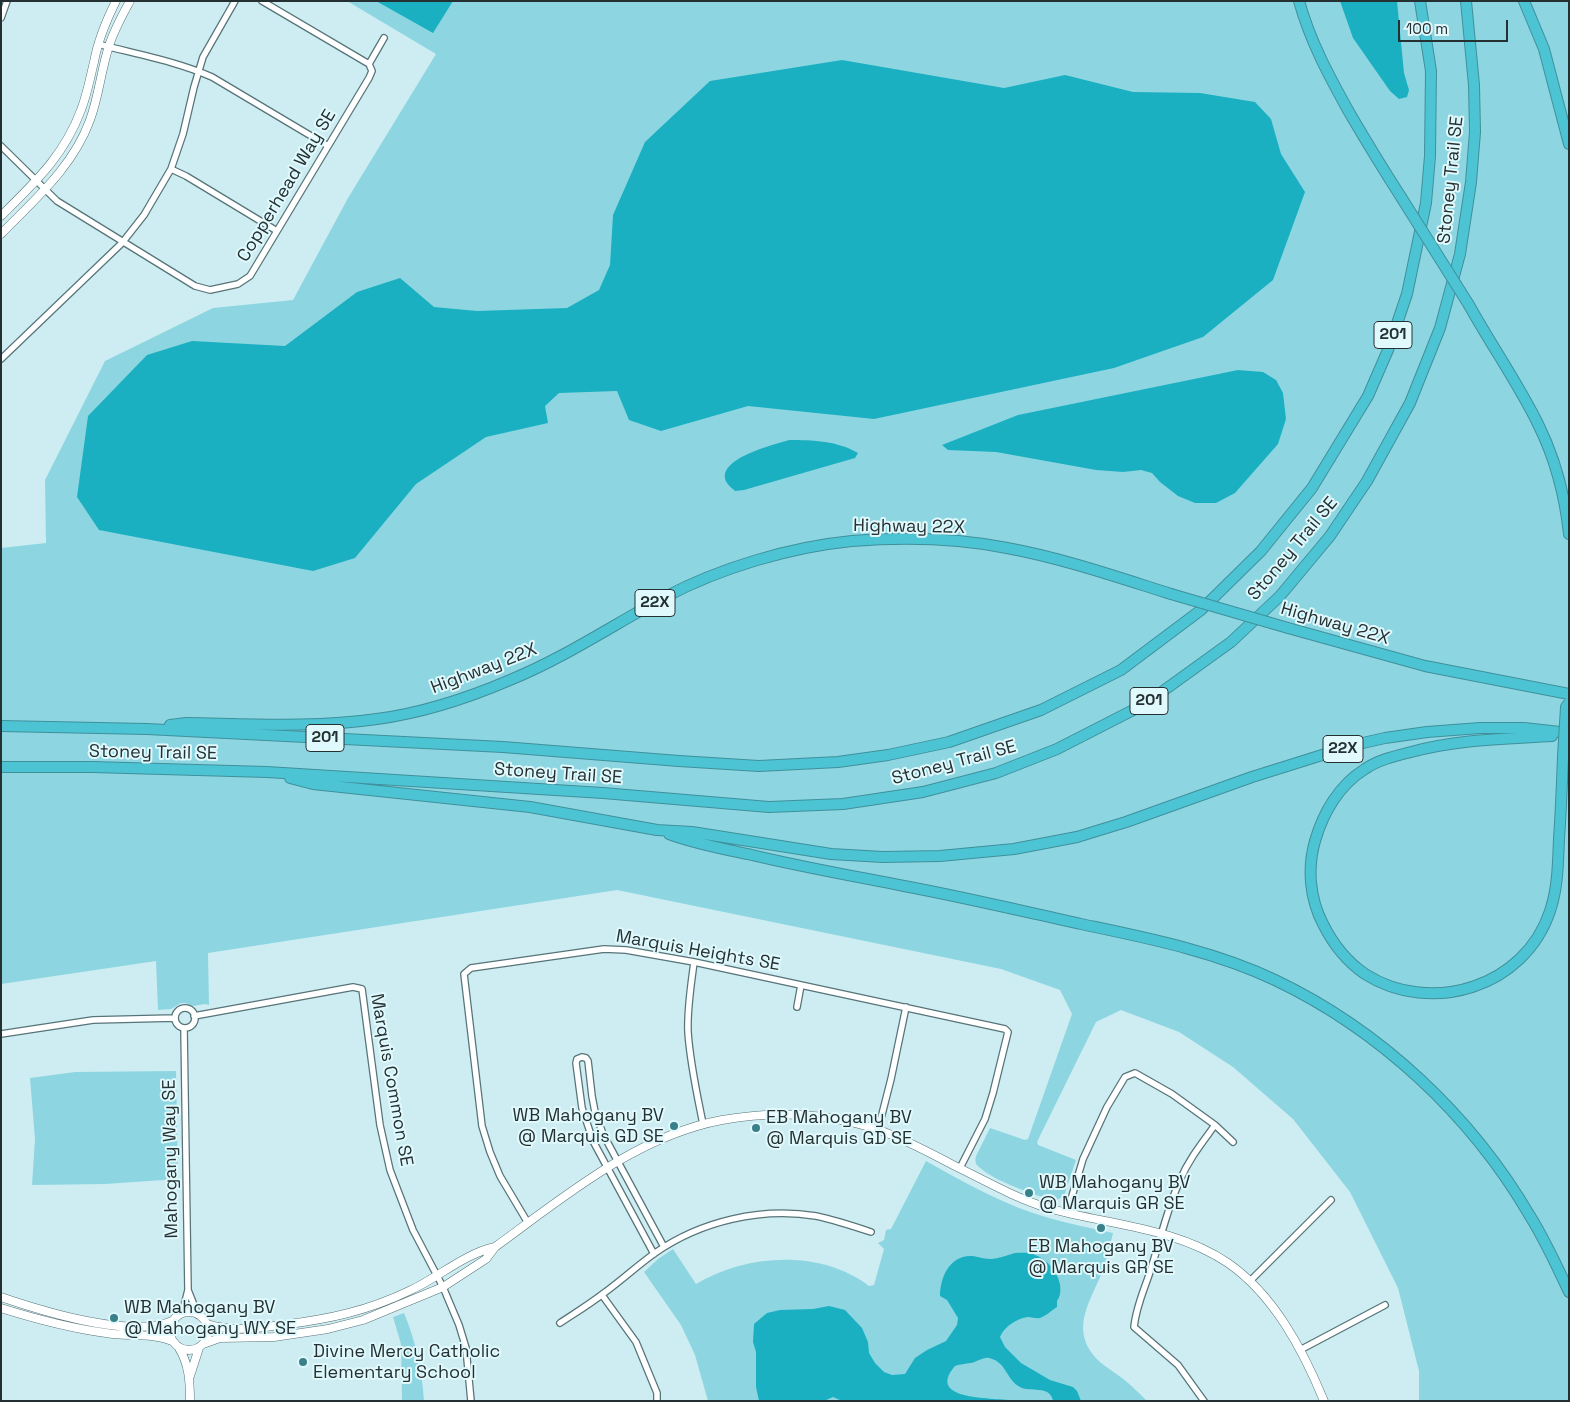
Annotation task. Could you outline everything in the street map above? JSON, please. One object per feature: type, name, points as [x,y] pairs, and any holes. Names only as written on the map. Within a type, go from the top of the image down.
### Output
[{"type":"highway","points":[[1299,1],[1306,26],[1326,70],[1378,161],[1468,305],[1539,426],[1556,470],[1569,534]]},
{"type":"highway","name":"Stoney Trail SE","points":[[1,726],[147,728],[503,747],[679,762],[759,766],[838,762],[888,755],[949,742],[1041,710],[1122,670],[1201,610],[1261,551],[1312,488],[1368,396],[1388,350],[1407,294],[1426,203],[1430,156],[1431,71],[1420,1]]},
{"type":"highway","name":"Stoney Trail SE","points":[[1,767],[92,767],[267,772],[603,793],[770,807],[843,804],[923,792],[996,773],[1057,749],[1145,704],[1230,642],[1280,596],[1330,536],[1368,481],[1410,403],[1440,328],[1460,254],[1471,182],[1475,132],[1474,85],[1466,1]]},
{"type":"highway","points":[[1524,1],[1544,49],[1569,122]]},
{"type":"highway","points":[[1544,49],[1569,144]]},
{"type":"highway","name":"Highway 22X","points":[[147,728],[186,723],[304,724],[376,719],[420,711],[513,679],[555,659],[667,596],[734,568],[793,551],[850,541],[899,539],[950,541],[1006,548],[1082,566],[1171,594],[1425,666],[1569,694]]},
{"type":"highway","points":[[1569,703],[1566,707],[1563,756],[1558,874],[1550,911],[1536,938],[1521,959],[1496,978],[1467,989],[1438,994],[1412,992],[1384,984],[1364,974],[1347,960],[1332,942],[1318,916],[1310,875],[1311,853],[1325,814],[1335,796],[1350,780],[1366,768],[1394,756],[1439,744],[1490,739],[1569,734]]},
{"type":"highway","name":"22X","points":[[267,772],[313,784],[530,807],[657,830],[692,832],[831,854],[883,857],[940,856],[1014,849],[1077,837],[1252,777],[1354,745],[1385,738],[1427,732],[1480,728],[1524,728],[1569,734]]},
{"type":"highway","points":[[657,830],[689,841],[812,869],[949,894],[1165,942],[1209,955],[1272,979],[1308,997],[1375,1040],[1442,1101],[1490,1158],[1519,1198],[1552,1256],[1569,1292]]},
{"type":"street","points":[[1,18],[7,1]]},
{"type":"street","points":[[1,216],[37,181],[60,153],[75,126],[86,95],[98,44],[116,1]]},
{"type":"street","points":[[1,234],[45,190],[67,164],[84,134],[95,105],[109,47],[116,27],[130,1]]},
{"type":"street","points":[[1,359],[122,242],[144,215],[172,169],[203,57],[235,1]]},
{"type":"street","points":[[262,1],[369,64]]},
{"type":"street","name":"Copperhead Way SE","points":[[1,146],[57,201],[180,278],[195,286],[210,290],[238,284],[250,276],[369,78],[372,70],[369,64],[384,38]]},
{"type":"street","points":[[98,44],[164,60],[199,71],[328,146]]},
{"type":"street","points":[[172,169],[278,231]]},
{"type":"street","name":"Marquis Heights SE","points":[[528,1223],[500,1176],[482,1126],[464,974],[471,968],[604,949],[626,950],[694,962],[1005,1029],[1008,1032],[985,1119],[960,1168]]},
{"type":"street","points":[[694,962],[688,1031],[693,1072],[703,1124]]},
{"type":"street","name":"Marquis Heights SE","points":[[797,1007],[801,985]]},
{"type":"street","name":"Marquis Common SE","points":[[194,1016],[353,987],[362,989],[380,1125],[390,1170],[410,1222],[438,1276]]},
{"type":"street","points":[[878,1130],[906,1007]]},
{"type":"street","points":[[185,1008],[190,1010],[194,1016],[192,1024],[184,1028],[176,1024],[175,1018],[179,1010],[185,1008]]},
{"type":"street","points":[[1,1034],[93,1020],[175,1018]]},
{"type":"street","name":"Mahogany Way SE","points":[[177,1318],[183,1310],[188,1290],[184,1028]]},
{"type":"street","points":[[654,1254],[593,1141],[582,1108],[577,1059],[582,1057],[588,1061],[592,1096],[603,1134],[664,1247]]},
{"type":"street","points":[[1068,1213],[1083,1159],[1107,1107],[1125,1077],[1135,1073],[1172,1094],[1215,1125],[1233,1142]]},
{"type":"street","points":[[1,1308],[65,1327],[108,1334],[157,1336],[188,1350],[220,1338],[274,1336],[328,1329],[384,1312],[443,1287],[486,1259],[495,1247],[618,1161],[654,1142],[703,1124],[748,1117],[792,1115],[836,1120],[878,1130],[960,1168],[1010,1194],[1068,1213],[1184,1240],[1205,1249],[1229,1264],[1250,1281],[1274,1309],[1300,1350],[1324,1401]]},
{"type":"street","points":[[1204,1401],[1178,1365],[1134,1327],[1135,1313],[1180,1180],[1199,1146],[1215,1125]]},
{"type":"street","points":[[1250,1281],[1331,1200]]},
{"type":"street","points":[[560,1323],[602,1295],[664,1247],[684,1236],[734,1218],[764,1214],[815,1216],[836,1220],[871,1232]]},
{"type":"street","points":[[1,1297],[43,1311],[115,1325],[157,1326],[166,1324],[185,1313],[198,1314],[207,1324],[214,1326],[245,1328],[325,1320],[382,1303],[438,1276],[480,1250],[495,1247]]},
{"type":"street","points":[[438,1276],[459,1325],[466,1348],[471,1401]]},
{"type":"street","name":"Mahogany Way SE","points":[[188,1290],[198,1314]]},
{"type":"street","points":[[602,1295],[636,1342],[657,1393],[657,1401]]},
{"type":"street","points":[[1300,1350],[1385,1305]]},
{"type":"street","points":[[177,1318],[171,1328],[172,1338],[184,1356],[190,1380],[190,1401]]},
{"type":"street","points":[[190,1380],[201,1346],[208,1334],[207,1324]]},
{"type":"shaded area","points":[[347,1],[1569,1],[1569,1401],[1419,1401],[1419,1371],[1398,1288],[1350,1192],[1293,1119],[1233,1067],[1179,1032],[1121,1010],[1096,1022],[1037,1142],[1038,1145],[1076,1160],[1064,1196],[1055,1201],[1015,1187],[986,1172],[977,1165],[975,1159],[990,1128],[1025,1140],[1028,1139],[1072,1014],[1060,990],[1001,969],[617,890],[208,953],[209,1005],[193,1006],[181,1003],[171,1009],[158,1010],[156,961],[1,984],[1,548],[46,543],[45,480],[105,361],[213,308],[293,300],[348,198],[436,54]]},
{"type":"shaded area","points":[[376,1],[453,1],[433,33]]},
{"type":"shaded area","points":[[1340,1],[1397,1],[1404,73],[1409,90],[1407,97],[1399,99],[1390,91],[1353,38]]},
{"type":"shaded area","points":[[842,60],[1004,88],[1065,75],[1133,92],[1200,93],[1255,102],[1271,119],[1281,154],[1305,192],[1273,280],[1203,337],[1114,368],[874,419],[748,406],[661,431],[629,420],[617,391],[559,393],[545,406],[548,423],[486,437],[416,484],[355,558],[313,571],[99,530],[77,497],[88,416],[147,355],[192,341],[285,346],[357,292],[400,278],[434,307],[477,311],[567,308],[599,290],[610,265],[613,215],[645,142],[710,81]]},
{"type":"shaded area","points":[[1238,370],[1263,372],[1276,380],[1283,393],[1286,419],[1278,444],[1235,493],[1216,503],[1195,503],[1178,496],[1152,473],[1141,470],[1123,472],[1096,470],[996,452],[948,450],[942,445],[1018,415]]},
{"type":"shaded area","points":[[789,440],[834,444],[858,453],[855,458],[744,490],[735,491],[727,483],[725,474],[729,467],[737,460],[760,449]]},
{"type":"shaded area","points":[[176,1071],[178,1179],[105,1184],[32,1185],[35,1139],[30,1078],[75,1072]]},
{"type":"shaded area","points":[[926,1161],[971,1186],[1017,1207],[1057,1220],[1113,1233],[1103,1270],[1085,1316],[1083,1327],[1085,1339],[1090,1350],[1100,1362],[1128,1383],[1147,1401],[708,1401],[695,1355],[681,1325],[644,1272],[673,1249],[696,1284],[738,1266],[783,1260],[806,1261],[828,1266],[850,1274],[869,1286],[874,1285],[884,1249],[878,1243],[884,1240],[886,1230],[891,1229]]},
{"type":"shaded area","points":[[1015,1253],[1032,1254],[1047,1262],[1059,1281],[1060,1295],[1057,1307],[1047,1314],[1040,1318],[1028,1317],[1015,1321],[1000,1337],[1005,1347],[1021,1363],[1050,1380],[1073,1387],[1081,1401],[1053,1401],[1048,1392],[1024,1389],[1015,1384],[999,1363],[987,1358],[955,1366],[948,1378],[949,1386],[955,1392],[979,1398],[1015,1401],[842,1401],[833,1397],[824,1401],[759,1401],[756,1387],[756,1352],[753,1342],[754,1324],[767,1313],[780,1310],[813,1309],[829,1306],[845,1310],[862,1328],[868,1342],[869,1353],[875,1363],[884,1372],[892,1375],[905,1374],[915,1358],[946,1341],[957,1325],[958,1318],[947,1300],[940,1296],[944,1274],[952,1263],[965,1256],[992,1259]]},
{"type":"shaded area","points":[[404,1313],[418,1356],[424,1401],[402,1401],[401,1344],[393,1317]]},
{"type":"place","name":"WB Mahogany BV @ Marquis GD SE","points":[[674,1126]]},
{"type":"place","name":"EB Mahogany BV @ Marquis GD SE","points":[[756,1128]]},
{"type":"place","name":"WB Mahogany BV @ Marquis GR SE","points":[[1029,1193]]},
{"type":"place","name":"EB Mahogany BV @ Marquis GR SE","points":[[1101,1228]]},
{"type":"place","name":"WB Mahogany BV @ Mahogany WY SE","points":[[114,1318]]},
{"type":"place","name":"Divine Mercy Catholic Elementary School","points":[[303,1362]]}]
